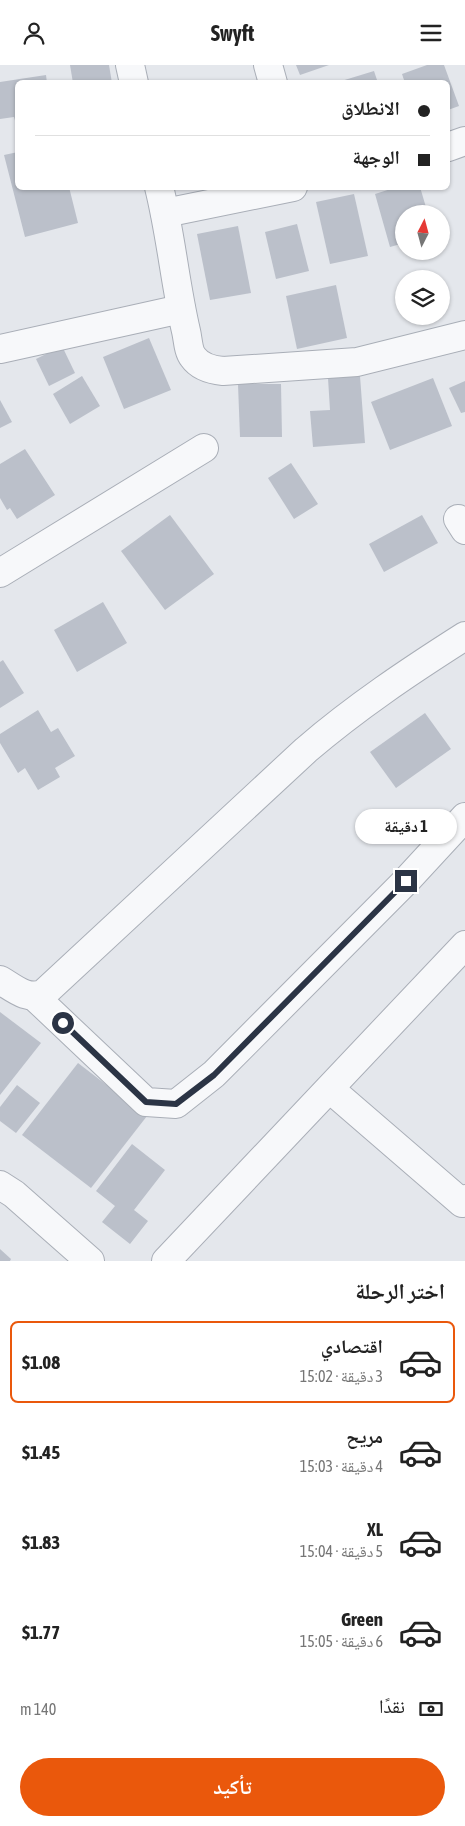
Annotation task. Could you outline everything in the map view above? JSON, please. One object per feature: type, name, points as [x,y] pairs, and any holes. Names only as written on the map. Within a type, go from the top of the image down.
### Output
[{"type":"street","points":[[130,65],[133,80]]},
{"type":"street","points":[[268,65],[272,80]]},
{"type":"street","points":[[450,146],[465,141]]},
{"type":"street","points":[[263,190],[162,200],[181,309],[192,356],[200,364],[212,370],[223,371],[357,362],[465,335]]},
{"type":"street","points":[[0,349],[181,309]]},
{"type":"street","points":[[0,573],[204,448]]},
{"type":"street","points":[[0,980],[26,996],[35,997],[43,994],[336,724],[404,675],[465,636]]},
{"type":"street","points":[[35,997],[146,1102],[176,1104],[214,1075],[406,881],[465,817]]},
{"type":"street","points":[[166,1261],[465,945]]},
{"type":"street","points":[[330,1089],[464,1203]]},
{"type":"street","points":[[0,1185],[14,1194],[90,1261]]},
{"type":"building","points":[[70,65],[109,65],[112,80],[72,80]]},
{"type":"building","points":[[296,65],[329,65],[300,75]]},
{"type":"building","points":[[427,65],[444,65],[449,80],[404,80],[402,74]]},
{"type":"building","points":[[374,71],[377,80],[345,80]]},
{"type":"building","points":[[46,75],[47,80],[15,80],[15,120],[14,117],[0,119],[0,82]]},
{"type":"building","points":[[450,81],[459,106],[450,109]]},
{"type":"building","points":[[15,153],[15,190],[70,190],[78,223],[25,237],[4,155]]},
{"type":"building","points":[[388,190],[421,190],[425,205],[395,205],[395,246],[390,247],[375,194]]},
{"type":"building","points":[[354,194],[368,256],[330,264],[316,202]]},
{"type":"building","points":[[297,224],[309,271],[276,279],[265,232]]},
{"type":"building","points":[[238,226],[251,293],[210,300],[197,234]]},
{"type":"building","points":[[336,285],[347,338],[297,349],[286,296]]},
{"type":"building","points":[[149,338],[171,390],[124,409],[103,357]]},
{"type":"building","points":[[62,346],[75,373],[49,386],[36,359]]},
{"type":"building","points":[[82,376],[100,406],[70,424],[53,394]]},
{"type":"building","points":[[360,376],[365,443],[313,447],[310,411],[330,410],[328,378]]},
{"type":"building","points":[[433,378],[452,426],[390,450],[371,402]]},
{"type":"building","points":[[465,381],[465,412],[461,413],[449,388]]},
{"type":"building","points":[[238,384],[281,384],[282,437],[240,437]]},
{"type":"building","points":[[0,400],[12,422],[0,428]]},
{"type":"building","points":[[25,449],[55,495],[17,519],[10,508],[7,510],[0,498],[0,464]]},
{"type":"building","points":[[291,463],[318,504],[294,519],[268,478]]},
{"type":"building","points":[[170,515],[214,574],[165,610],[121,551]]},
{"type":"building","points":[[422,515],[438,543],[384,572],[369,544]]},
{"type":"building","points":[[103,602],[127,643],[77,672],[54,630]]},
{"type":"building","points":[[3,660],[24,693],[0,708],[0,662]]},
{"type":"building","points":[[38,710],[51,732],[58,728],[75,756],[55,768],[60,777],[38,790],[25,768],[18,773],[0,743],[0,734]]},
{"type":"building","points":[[425,713],[451,749],[396,788],[370,752]]},
{"type":"building","points":[[0,1012],[41,1043],[0,1095]]},
{"type":"building","points":[[78,1063],[147,1116],[91,1188],[22,1135]]},
{"type":"building","points":[[17,1085],[40,1103],[16,1133],[0,1121],[0,1107]]},
{"type":"building","points":[[132,1144],[165,1170],[134,1210],[148,1221],[130,1244],[102,1222],[115,1206],[96,1191]]},
{"type":"building","points":[[0,1249],[11,1259],[10,1261],[0,1261]]},
{"type":"route","points":[[63,1023],[146,1102],[176,1104],[214,1075],[406,881]]}]
